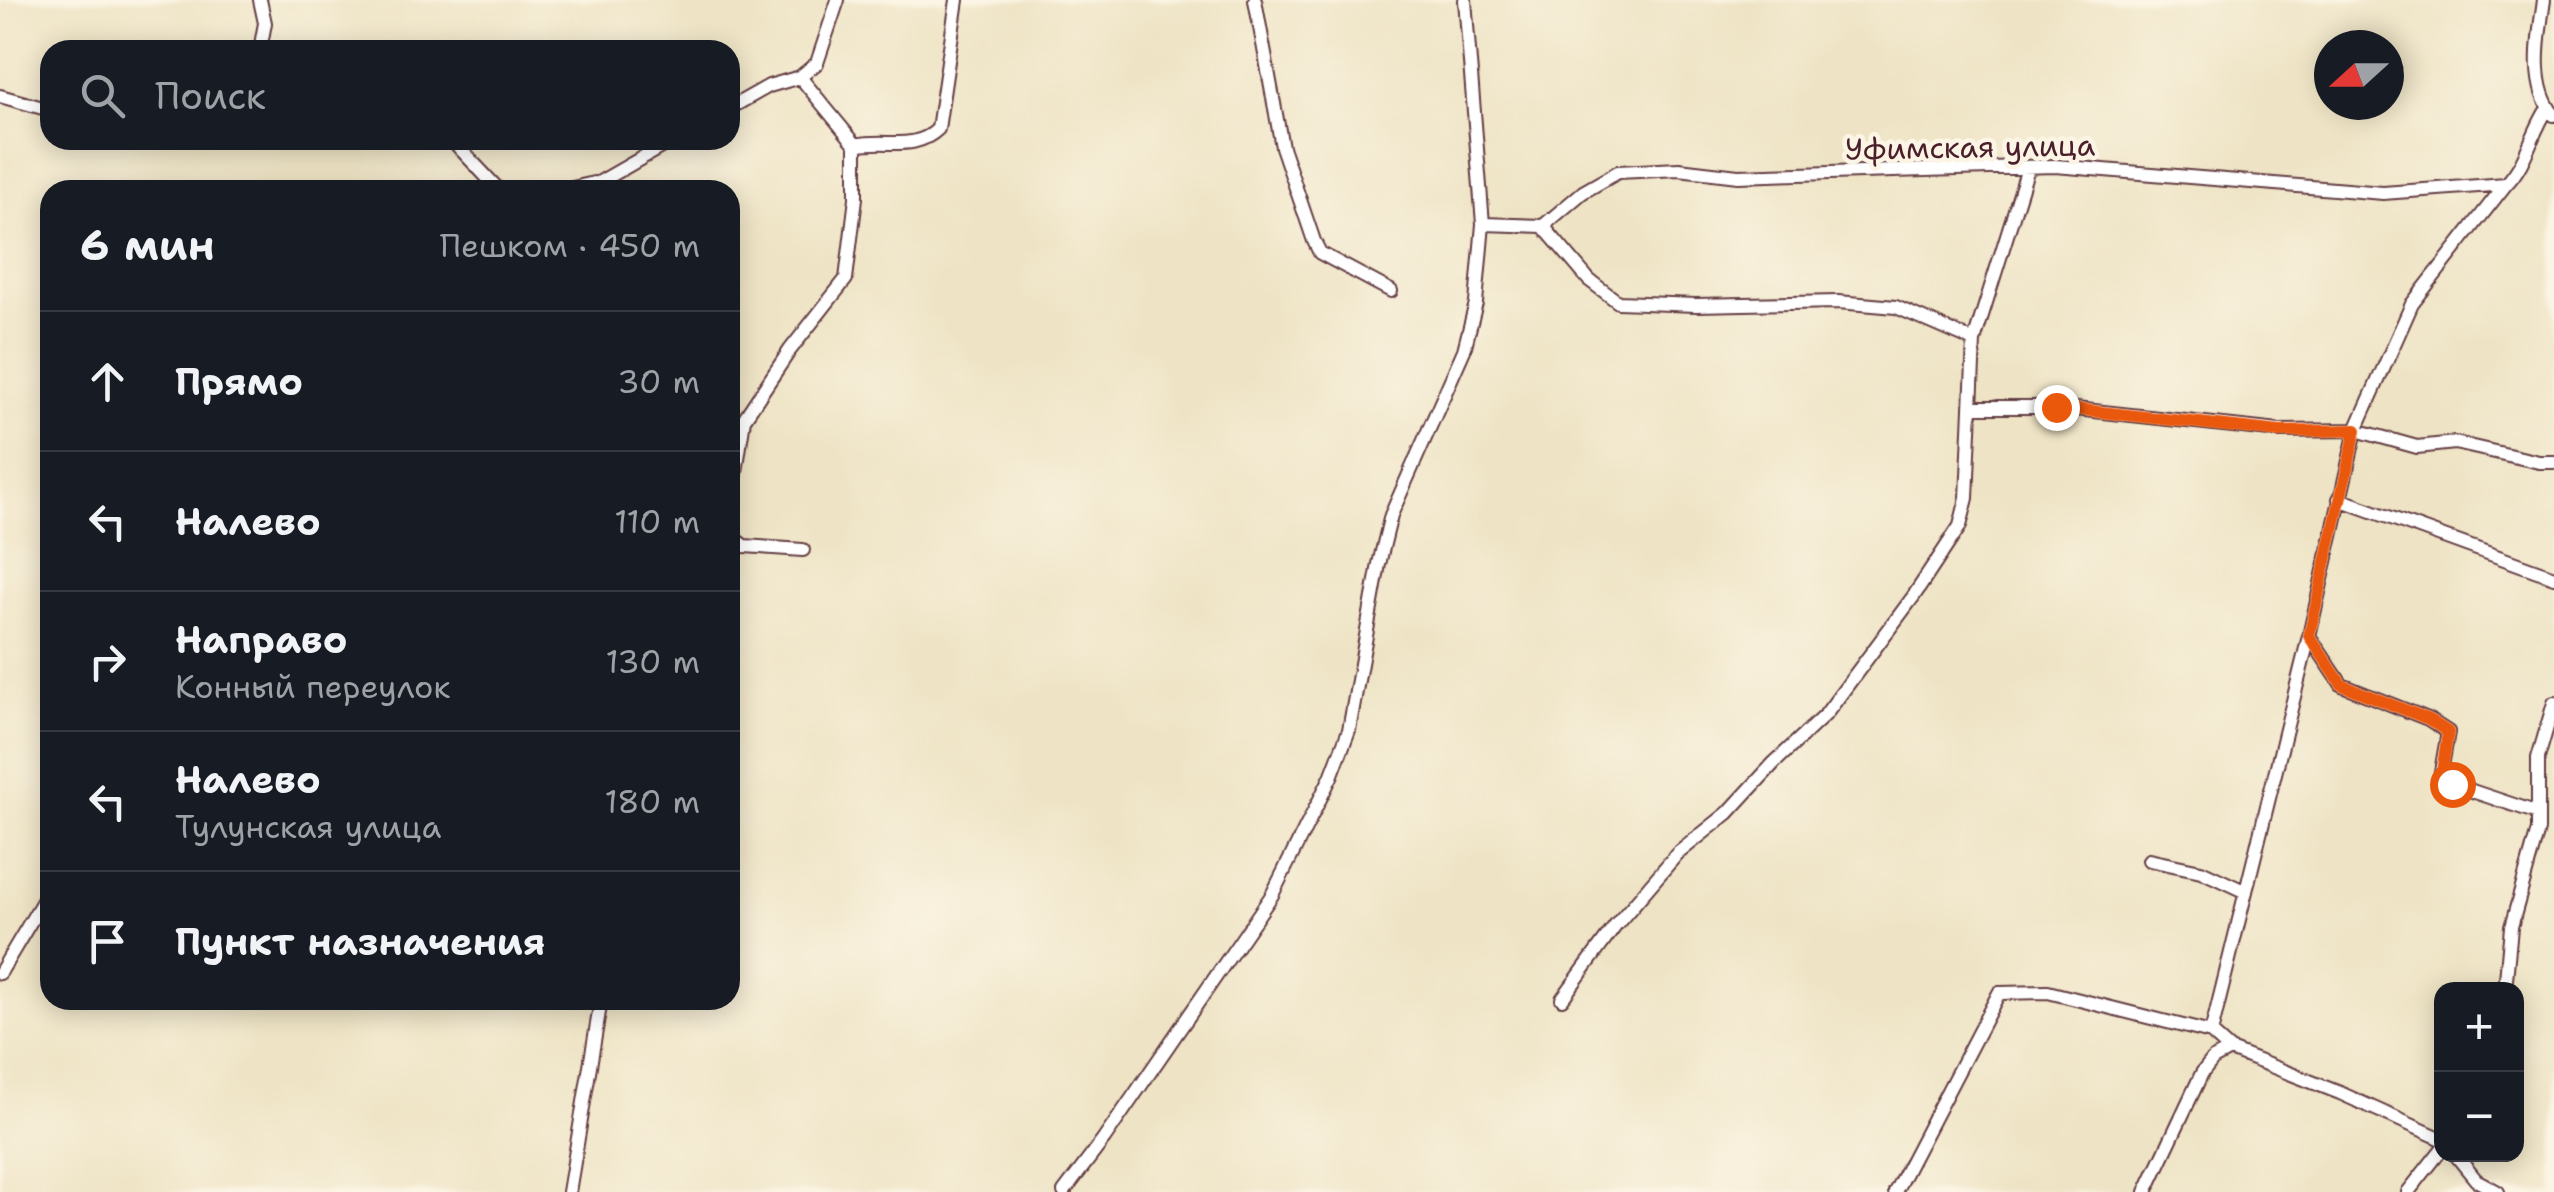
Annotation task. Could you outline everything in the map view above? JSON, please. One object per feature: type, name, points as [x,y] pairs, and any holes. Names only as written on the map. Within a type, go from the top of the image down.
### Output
[{"type":"street","points":[[260,0],[264,23],[261,40]]},
{"type":"street","points":[[740,102],[768,86],[800,77],[817,63],[838,0]]},
{"type":"street","points":[[856,145],[910,144],[926,140],[938,129],[957,0]]},
{"type":"street","points":[[1255,0],[1282,147],[1314,241],[1320,253],[1391,291]]},
{"type":"street","points":[[1064,1192],[1272,895],[1331,777],[1349,730],[1391,515],[1464,350],[1476,303],[1483,224],[1465,0]]},
{"type":"street","points":[[2211,1033],[2356,430],[2412,304],[2517,172],[2532,132],[2551,111],[2538,79],[2544,0]]},
{"type":"street","points":[[740,446],[744,419],[790,350],[846,279],[856,198],[856,145],[800,77]]},
{"type":"street","points":[[0,96],[40,107]]},
{"type":"street","points":[[461,150],[490,180]]},
{"type":"street","points":[[602,180],[654,150]]},
{"type":"street","name":"Уфимская улица","points":[[1543,226],[1583,192],[1618,172],[1679,169],[1738,176],[2055,166],[2383,193],[2506,184]]},
{"type":"street","points":[[1562,999],[1616,925],[1676,854],[1728,813],[1826,714],[1960,526],[1967,498],[1974,341],[2028,168]]},
{"type":"street","points":[[1483,224],[1543,226],[1589,280],[1618,302],[1838,302],[1896,307],[1974,341]]},
{"type":"street","points":[[1972,407],[2056,407],[2280,432],[2356,430],[2417,447],[2455,443],[2554,462]]},
{"type":"street","points":[[2339,499],[2554,577]]},
{"type":"street","points":[[740,543],[803,550]]},
{"type":"street","points":[[2309,636],[2342,685],[2428,719],[2448,732],[2442,772],[2452,784],[2538,812]]},
{"type":"street","points":[[2506,982],[2511,927],[2538,830],[2538,758],[2554,703]]},
{"type":"street","points":[[2538,830],[2554,836]]},
{"type":"street","points":[[2149,860],[2202,870],[2246,892]]},
{"type":"street","points":[[0,973],[40,906]]},
{"type":"street","points":[[1896,1192],[1999,994],[2048,992],[2211,1033],[2230,1050],[2434,1135]]},
{"type":"street","points":[[570,1192],[599,1010]]},
{"type":"street","points":[[2146,1192],[2202,1073],[2213,1059],[2230,1050]]},
{"type":"street","points":[[2408,1192],[2434,1160]]},
{"type":"street","points":[[2461,1162],[2476,1180],[2498,1192]]},
{"type":"route","points":[[2056,407],[2280,432],[2356,430],[2309,636],[2342,685],[2428,719],[2448,732],[2442,772],[2452,784]]}]
